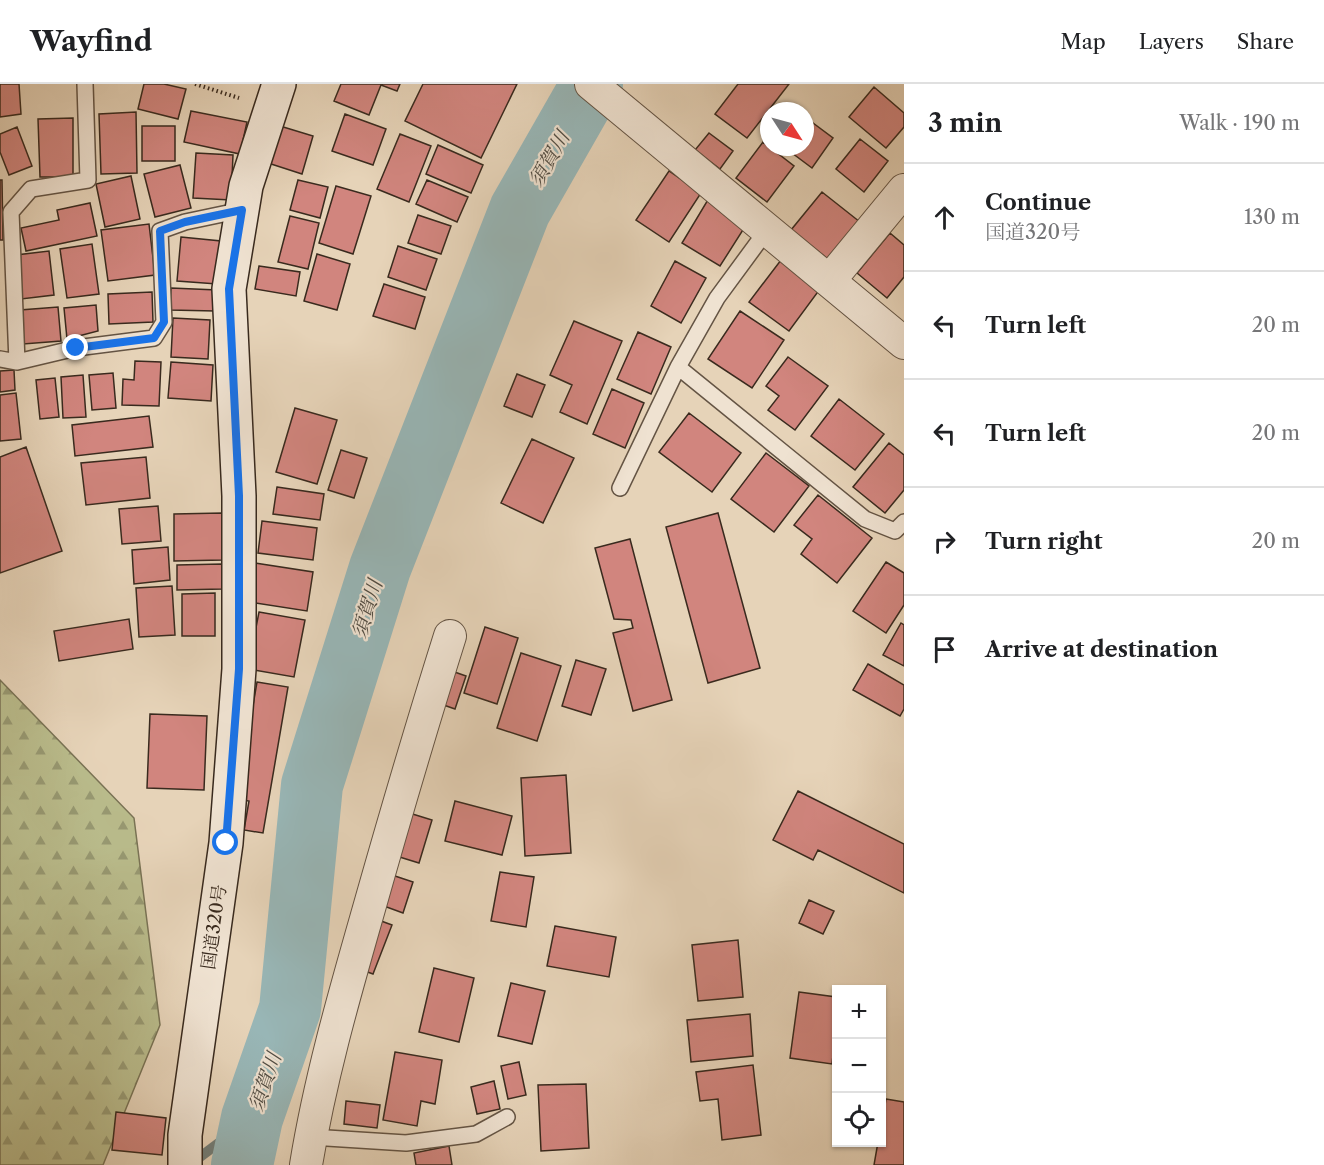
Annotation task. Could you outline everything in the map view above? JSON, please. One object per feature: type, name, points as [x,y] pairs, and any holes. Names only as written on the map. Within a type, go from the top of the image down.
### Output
[{"type":"street","points":[[591,84],[904,343]]},
{"type":"street","name":"国道320号","points":[[185,1150],[226,843],[239,669],[239,496],[229,289],[246,186],[275,96]]},
{"type":"street","points":[[829,281],[893,222],[904,190]]},
{"type":"street","points":[[308,1151],[339,1015],[450,636]]},
{"type":"lane","points":[[17,362],[11,212],[31,189],[88,180],[85,84]]},
{"type":"lane","points":[[0,359],[17,362],[76,348],[154,338],[164,322],[160,231],[185,222],[242,210]]},
{"type":"lane","points":[[620,488],[678,367],[717,298],[766,230]]},
{"type":"lane","points":[[678,367],[865,519],[895,531],[904,522]]},
{"type":"lane","points":[[308,1151],[406,1143],[476,1134],[507,1117]]},
{"type":"path","points":[[195,84],[275,96]]},
{"type":"green space","points":[[0,680],[134,818],[160,1025],[103,1165],[0,1165]]},
{"type":"building","points":[[0,84],[19,84],[21,114],[0,117]]},
{"type":"building","points":[[144,84],[164,84],[186,89],[178,119],[138,109]]},
{"type":"building","points":[[341,84],[400,84],[397,91],[381,85],[369,115],[334,101]]},
{"type":"building","points":[[423,84],[517,84],[481,158],[405,121]]},
{"type":"building","points":[[738,84],[789,84],[775,102],[760,102],[760,121],[747,138],[715,114]]},
{"type":"building","points":[[874,87],[904,113],[904,127],[886,148],[849,117]]},
{"type":"building","points":[[191,111],[247,122],[240,154],[184,142]]},
{"type":"building","points":[[136,112],[137,173],[101,174],[99,114]]},
{"type":"building","points":[[345,114],[386,129],[373,165],[332,151]]},
{"type":"building","points":[[73,118],[73,177],[40,177],[38,119]]},
{"type":"building","points":[[814,124],[833,138],[812,168],[796,156],[814,156]]},
{"type":"building","points":[[142,126],[175,126],[175,161],[142,161]]},
{"type":"building","points":[[280,126],[313,136],[302,174],[268,163]]},
{"type":"building","points":[[17,127],[32,166],[9,175],[0,152],[0,134]]},
{"type":"building","points":[[709,133],[733,151],[720,169],[695,150]]},
{"type":"building","points":[[400,134],[431,146],[409,202],[377,189]]},
{"type":"building","points":[[860,139],[888,161],[864,192],[836,169]]},
{"type":"building","points":[[438,145],[483,165],[471,193],[426,174]]},
{"type":"building","points":[[760,146],[760,156],[781,156],[794,166],[767,202],[736,178]]},
{"type":"building","points":[[196,153],[233,155],[231,200],[193,198]]},
{"type":"building","points":[[180,165],[191,208],[155,217],[144,174]]},
{"type":"building","points":[[669,171],[701,193],[669,242],[636,220]]},
{"type":"building","points":[[131,176],[140,219],[105,227],[96,184]]},
{"type":"building","points":[[0,180],[2,180],[3,240],[0,240]]},
{"type":"building","points":[[298,180],[328,187],[320,218],[290,210]]},
{"type":"building","points":[[427,180],[468,197],[457,222],[416,204]]},
{"type":"building","points":[[336,186],[371,196],[353,254],[319,243]]},
{"type":"building","points":[[822,192],[860,222],[829,260],[791,230]]},
{"type":"building","points":[[709,198],[748,222],[720,266],[682,243]]},
{"type":"building","points":[[90,203],[97,236],[26,251],[21,228],[59,220],[57,210]]},
{"type":"building","points":[[418,215],[451,226],[441,254],[408,243]]},
{"type":"building","points":[[290,216],[319,223],[308,269],[278,262]]},
{"type":"building","points":[[149,224],[155,275],[108,281],[101,230]]},
{"type":"building","points":[[890,233],[904,245],[904,277],[887,298],[857,273]]},
{"type":"building","points":[[181,237],[221,241],[217,284],[177,281]]},
{"type":"building","points":[[92,244],[99,294],[67,298],[60,249]]},
{"type":"building","points":[[398,246],[437,259],[426,290],[388,277]]},
{"type":"building","points":[[49,251],[54,295],[21,299],[16,255]]},
{"type":"building","points":[[317,254],[350,264],[337,310],[304,301]]},
{"type":"building","points":[[781,260],[820,289],[789,331],[749,302]]},
{"type":"building","points":[[675,261],[706,278],[681,323],[651,306]]},
{"type":"building","points":[[259,266],[300,272],[296,296],[255,289]]},
{"type":"building","points":[[384,284],[425,297],[415,329],[373,316]]},
{"type":"building","points":[[171,288],[217,290],[215,311],[170,310]]},
{"type":"building","points":[[152,292],[153,322],[109,324],[108,294]]},
{"type":"building","points":[[96,305],[98,331],[67,339],[64,308]]},
{"type":"building","points":[[58,307],[61,341],[23,344],[20,310]]},
{"type":"building","points":[[740,311],[784,340],[752,388],[708,359]]},
{"type":"building","points":[[173,318],[210,320],[208,359],[171,357]]},
{"type":"building","points":[[574,321],[622,341],[587,424],[560,412],[572,385],[550,375]]},
{"type":"building","points":[[638,332],[671,347],[651,394],[617,379]]},
{"type":"building","points":[[788,357],[828,386],[795,430],[768,410],[779,396],[766,386]]},
{"type":"building","points":[[135,361],[161,362],[159,406],[122,405],[123,379],[134,380]]},
{"type":"building","points":[[171,362],[213,365],[211,401],[168,398]]},
{"type":"building","points":[[14,370],[15,390],[0,392],[0,371]]},
{"type":"building","points":[[113,373],[116,408],[92,410],[89,375]]},
{"type":"building","points":[[517,374],[545,385],[532,417],[504,406]]},
{"type":"building","points":[[83,375],[86,417],[63,418],[61,377]]},
{"type":"building","points":[[55,378],[59,417],[40,419],[36,380]]},
{"type":"building","points":[[612,389],[644,403],[625,448],[593,434]]},
{"type":"building","points":[[16,393],[21,439],[0,441],[0,395]]},
{"type":"building","points":[[839,399],[884,434],[855,470],[811,436]]},
{"type":"building","points":[[295,408],[337,420],[317,484],[276,472]]},
{"type":"building","points":[[689,413],[741,453],[712,492],[659,452]]},
{"type":"building","points":[[149,416],[153,447],[75,456],[72,425]]},
{"type":"building","points":[[532,439],[574,458],[543,523],[501,503]]},
{"type":"building","points":[[889,443],[904,455],[904,490],[885,513],[853,487]]},
{"type":"building","points":[[26,447],[62,551],[0,573],[0,457]]},
{"type":"building","points":[[341,450],[367,458],[354,498],[328,490]]},
{"type":"building","points":[[766,453],[809,486],[774,532],[731,499]]},
{"type":"building","points":[[146,457],[150,498],[86,505],[81,463]]},
{"type":"building","points":[[277,487],[324,494],[320,520],[273,514]]},
{"type":"building","points":[[818,495],[872,538],[837,583],[801,554],[812,539],[794,525]]},
{"type":"building","points":[[158,506],[161,541],[122,544],[119,509]]},
{"type":"building","points":[[222,513],[223,560],[174,561],[174,514]]},
{"type":"building","points":[[718,513],[760,668],[708,683],[666,527]]},
{"type":"building","points":[[262,521],[317,528],[313,560],[258,553]]},
{"type":"building","points":[[630,539],[672,700],[633,711],[613,633],[633,628],[631,620],[614,619],[595,548]]},
{"type":"building","points":[[168,547],[170,580],[134,584],[132,550]]},
{"type":"building","points":[[886,562],[904,573],[904,605],[886,633],[853,611]]},
{"type":"building","points":[[255,563],[313,572],[307,611],[249,602]]},
{"type":"building","points":[[222,564],[222,589],[177,590],[177,565]]},
{"type":"building","points":[[172,586],[175,635],[139,637],[136,588]]},
{"type":"building","points":[[215,593],[215,636],[182,636],[182,594]]},
{"type":"building","points":[[259,612],[305,620],[294,677],[248,669]]},
{"type":"building","points":[[129,619],[133,649],[59,661],[54,631]]},
{"type":"building","points":[[901,623],[904,625],[904,666],[883,655]]},
{"type":"building","points":[[485,627],[518,638],[497,704],[464,693]]},
{"type":"building","points":[[521,653],[561,666],[537,741],[497,728]]},
{"type":"building","points":[[576,660],[606,669],[591,715],[562,706]]},
{"type":"building","points":[[868,664],[904,685],[904,709],[900,716],[853,690]]},
{"type":"building","points":[[446,669],[466,676],[455,709],[435,702]]},
{"type":"building","points":[[257,682],[288,687],[263,833],[244,830],[249,801],[237,799]]},
{"type":"building","points":[[150,714],[207,716],[204,790],[147,788]]},
{"type":"building","points":[[566,775],[571,853],[525,856],[521,778]]},
{"type":"building","points":[[798,791],[904,844],[904,893],[818,850],[813,860],[773,840]]},
{"type":"building","points":[[455,801],[512,816],[502,855],[445,841]]},
{"type":"building","points":[[406,812],[432,820],[419,863],[393,855]]},
{"type":"building","points":[[383,872],[413,882],[403,913],[373,902]]},
{"type":"building","points":[[500,872],[534,877],[526,927],[491,921]]},
{"type":"building","points":[[809,900],[834,911],[823,934],[799,923]]},
{"type":"building","points":[[373,918],[392,925],[373,974],[354,967]]},
{"type":"building","points":[[555,926],[616,937],[609,977],[547,966]]},
{"type":"building","points":[[738,940],[743,997],[698,1001],[692,945]]},
{"type":"building","points":[[434,968],[474,978],[459,1042],[419,1032]]},
{"type":"building","points":[[511,983],[545,991],[532,1044],[498,1036]]},
{"type":"building","points":[[799,992],[832,996],[832,1064],[790,1058]]},
{"type":"building","points":[[750,1014],[753,1056],[691,1062],[687,1020]]},
{"type":"building","points":[[395,1052],[442,1060],[435,1104],[421,1101],[417,1126],[383,1120]]},
{"type":"building","points":[[519,1062],[526,1095],[508,1099],[501,1066]]},
{"type":"building","points":[[753,1065],[761,1135],[722,1140],[718,1099],[700,1101],[696,1072]]},
{"type":"building","points":[[494,1081],[500,1109],[477,1114],[471,1087]]},
{"type":"building","points":[[586,1084],[589,1148],[541,1151],[538,1085]]},
{"type":"building","points":[[886,1099],[904,1102],[904,1165],[874,1165],[877,1147],[886,1147]]},
{"type":"building","points":[[346,1101],[380,1105],[377,1128],[344,1124]]},
{"type":"building","points":[[116,1112],[166,1118],[162,1155],[112,1150]]},
{"type":"building","points":[[449,1146],[452,1165],[416,1165],[414,1153]]},
{"type":"waterway","name":"須賀川","points":[[242,1165],[252,1118],[290,1009],[312,785],[380,568],[520,210],[592,84]]},
{"type":"waterway","points":[[192,1163],[252,1118]]},
{"type":"route","points":[[76,348],[154,338],[164,322],[160,231],[185,222],[242,210],[229,289],[239,496],[239,669],[226,843]]}]
